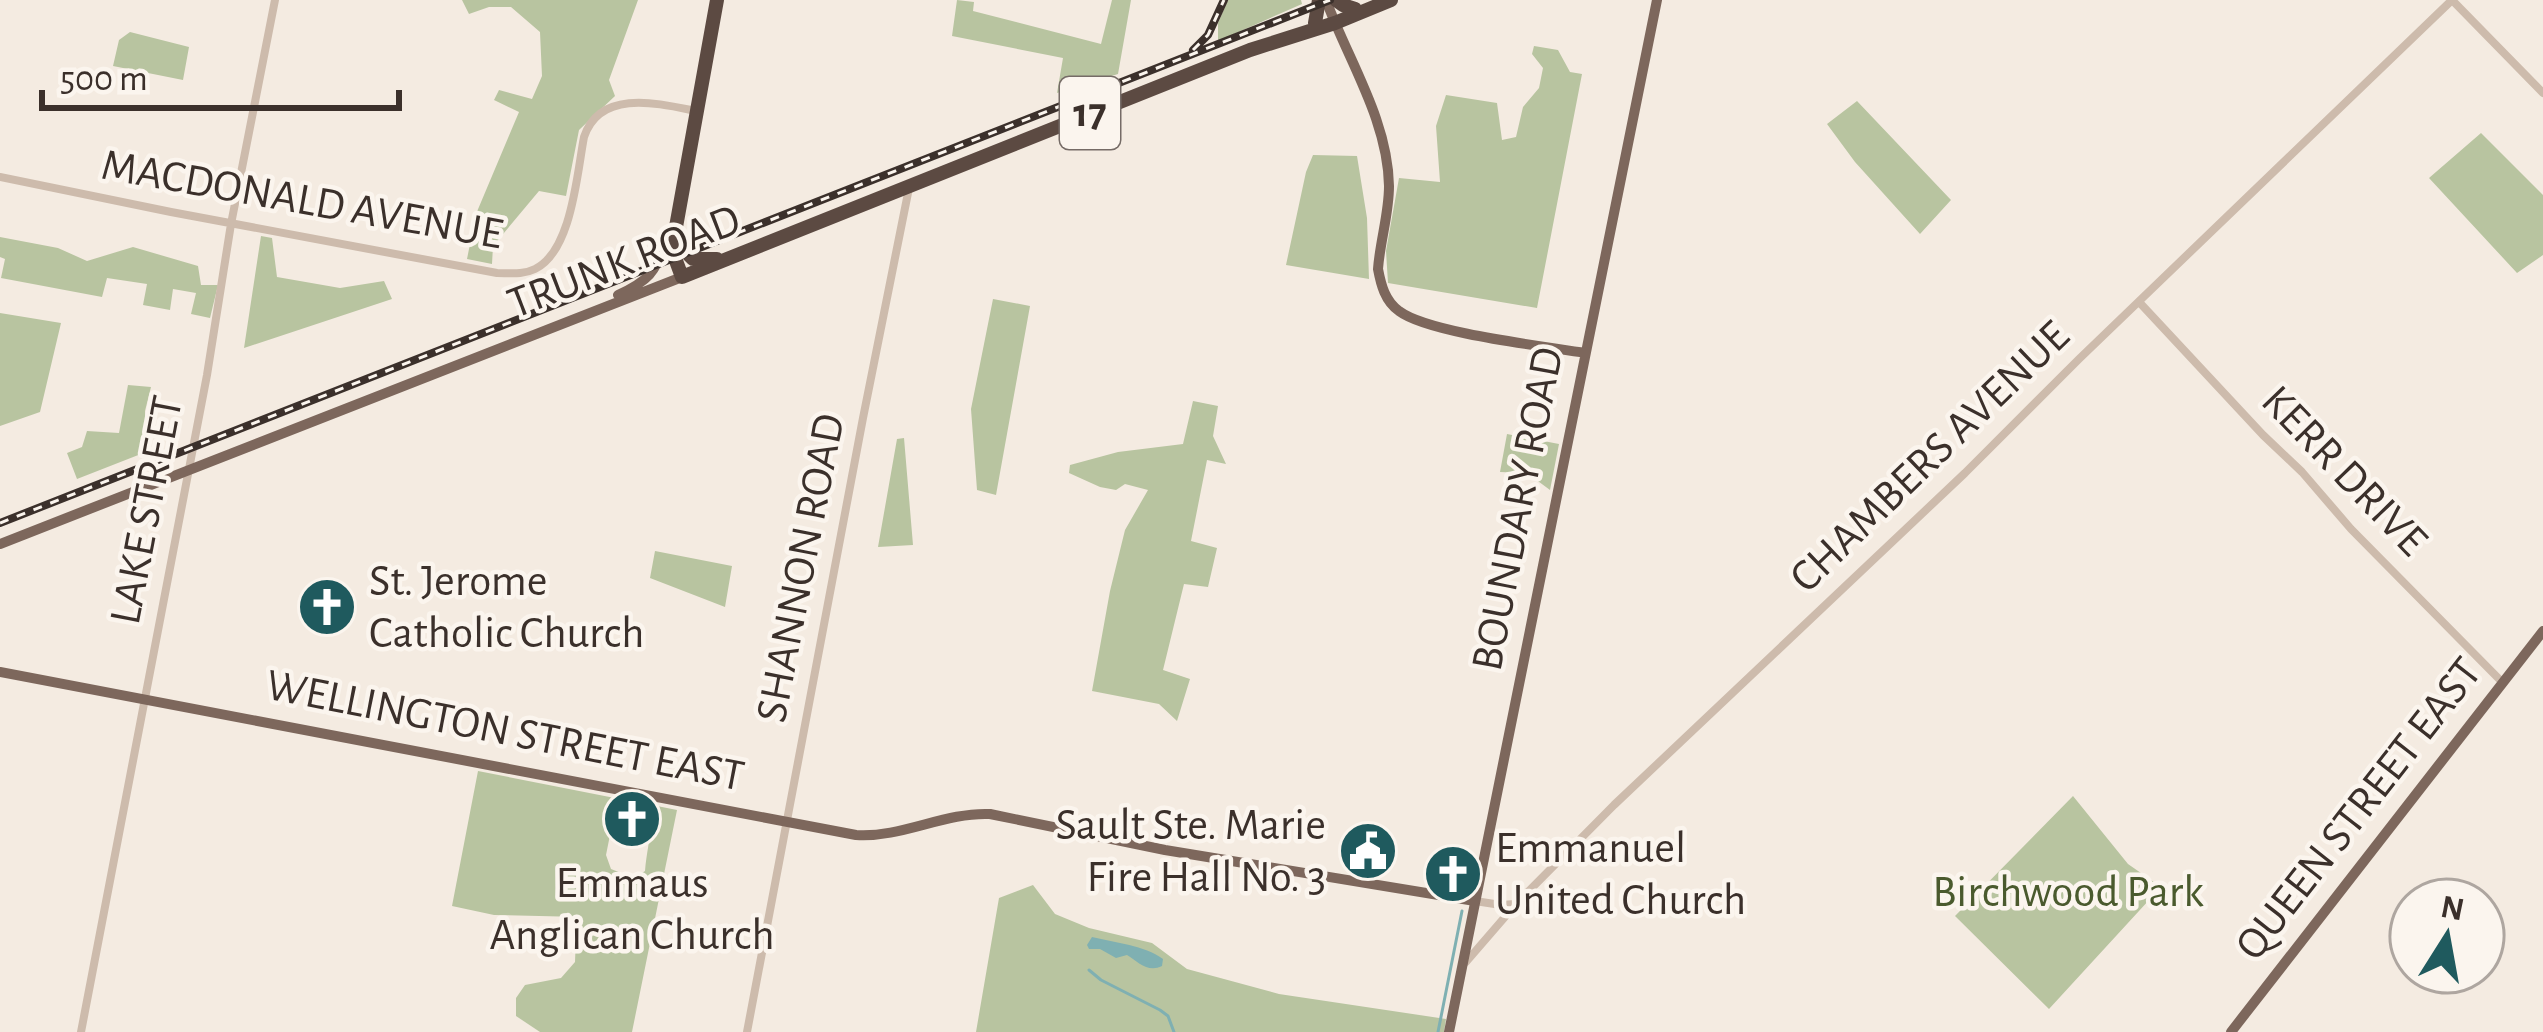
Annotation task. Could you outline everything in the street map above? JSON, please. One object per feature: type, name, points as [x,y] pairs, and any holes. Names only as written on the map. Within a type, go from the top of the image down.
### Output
[{"type":"highway","points":[[682,278],[674,248],[678,215],[717,0]]},
{"type":"highway","points":[[1315,23],[1323,0]]},
{"type":"highway","points":[[1336,0],[1355,9]]},
{"type":"highway","name":"TRUNK ROAD","points":[[1272,42],[1376,0]]},
{"type":"highway","name":"TRUNK ROAD","points":[[682,278],[1272,42],[1391,0]]},
{"type":"highway","points":[[678,215],[681,247],[693,259],[713,260],[757,248]]},
{"type":"main road","points":[[1323,0],[1371,106],[1385,151],[1389,190],[1378,269],[1391,304],[1419,321],[1585,353]]},
{"type":"main road","name":"BOUNDARY ROAD","points":[[1449,1032],[1657,0]]},
{"type":"main road","points":[[608,307],[616,296],[652,276],[678,215]]},
{"type":"main road","name":"TRUNK ROAD","points":[[0,544],[682,278]]},
{"type":"main road","name":"QUEEN STREET EAST","points":[[2231,1032],[2543,631]]},
{"type":"main road","name":"WELLINGTON STREET EAST","points":[[0,672],[869,836],[963,815],[996,816],[1165,850],[1475,901]]},
{"type":"street","name":"LAKE STREET","points":[[81,1032],[275,0]]},
{"type":"street","points":[[2452,0],[2543,93]]},
{"type":"street","name":"CHAMBERS AVENUE","points":[[1462,968],[1487,935],[1614,805],[1965,473],[2452,0]]},
{"type":"street","name":"MACDONALD AVENUE","points":[[0,177],[517,274],[531,271],[550,257],[560,242],[584,137],[598,114],[632,102],[696,111]]},
{"type":"street","name":"SHANNON ROAD","points":[[747,1032],[910,188]]},
{"type":"street","name":"KERR DRIVE","points":[[2140,303],[2503,683]]},
{"type":"street","points":[[1475,901],[1517,903]]},
{"type":"green space","points":[[462,0],[638,0],[609,80],[615,96],[579,130],[566,196],[539,191],[493,246],[492,264],[467,259],[476,214],[519,112],[494,100],[499,90],[532,99],[542,76],[540,32],[511,7],[489,7],[469,14]]},
{"type":"green space","points":[[957,0],[974,2],[973,11],[1101,44],[1112,0],[1131,0],[1118,74],[1057,93],[1063,58],[952,36]]},
{"type":"green space","points":[[1228,0],[1301,0],[1302,4],[1218,41],[1218,23]]},
{"type":"green space","points":[[130,32],[189,47],[183,80],[113,66],[119,40]]},
{"type":"green space","points":[[1534,46],[1558,50],[1570,72],[1582,74],[1537,308],[1388,283],[1386,251],[1399,178],[1440,182],[1436,126],[1446,95],[1497,103],[1502,140],[1516,137],[1523,107],[1539,88],[1543,68],[1532,54]]},
{"type":"green space","points":[[1857,101],[1951,200],[1920,234],[1827,124]]},
{"type":"green space","points":[[2481,133],[2543,195],[2543,255],[2517,273],[2429,178]]},
{"type":"green space","points":[[1313,155],[1357,156],[1367,218],[1369,279],[1286,265]]},
{"type":"green space","points":[[261,236],[272,238],[277,277],[340,288],[384,281],[392,299],[244,348]]},
{"type":"green space","points":[[0,237],[58,248],[87,261],[133,247],[198,266],[201,285],[218,285],[210,318],[191,314],[196,293],[173,289],[170,310],[143,305],[147,284],[107,278],[102,297],[1,278],[5,259],[0,257]]},
{"type":"green space","points":[[993,299],[1030,306],[996,495],[977,490],[971,409]]},
{"type":"green space","points":[[0,313],[61,323],[40,412],[0,426]]},
{"type":"green space","points":[[128,385],[151,387],[145,411],[146,452],[77,479],[67,453],[82,447],[87,431],[119,433]]},
{"type":"green space","points":[[1193,401],[1218,406],[1213,436],[1226,464],[1207,460],[1191,541],[1217,548],[1208,587],[1184,584],[1163,670],[1190,679],[1177,721],[1159,704],[1092,691],[1125,530],[1148,490],[1125,484],[1116,490],[1100,487],[1069,473],[1070,465],[1118,452],[1183,444]]},
{"type":"green space","points":[[1507,434],[1559,444],[1550,490],[1527,473],[1500,472]]},
{"type":"green space","points":[[904,438],[913,545],[878,547],[897,439]]},
{"type":"green space","points":[[655,551],[732,566],[725,607],[650,578]]},
{"type":"green space","points":[[478,771],[630,801],[615,810],[606,855],[611,869],[634,878],[645,871],[650,830],[647,804],[677,810],[632,1032],[540,1032],[516,1016],[516,998],[525,985],[561,978],[575,962],[581,917],[494,915],[452,906]]},
{"type":"green space","name":"Birchwood Park","points":[[2073,796],[2128,864],[2161,887],[2049,1009],[1955,916]]},
{"type":"green space","points":[[1033,885],[1055,914],[1089,928],[1152,943],[1187,969],[1279,994],[1446,1019],[1444,1032],[976,1032],[999,898]]},
{"type":"water","points":[[1092,937],[1147,951],[1163,959],[1162,966],[1148,967],[1127,955],[1116,958],[1089,949]]},
{"type":"waterway","points":[[1438,1032],[1462,911]]},
{"type":"waterway","points":[[1089,970],[1160,1010],[1174,1032]]},
{"type":"railway","points":[[1193,50],[1208,35],[1224,0]]},
{"type":"railway","points":[[0,523],[1330,0]]},
{"type":"place","name":"St. Jerome Catholic Church","points":[[327,607]]},
{"type":"place","name":"Emmaus Anglican Church","points":[[632,819]]},
{"type":"place","name":"Sault Ste. Marie Fire Hall No. 3","points":[[1368,851]]},
{"type":"place","name":"Emmanuel United Church","points":[[1453,874]]}]
